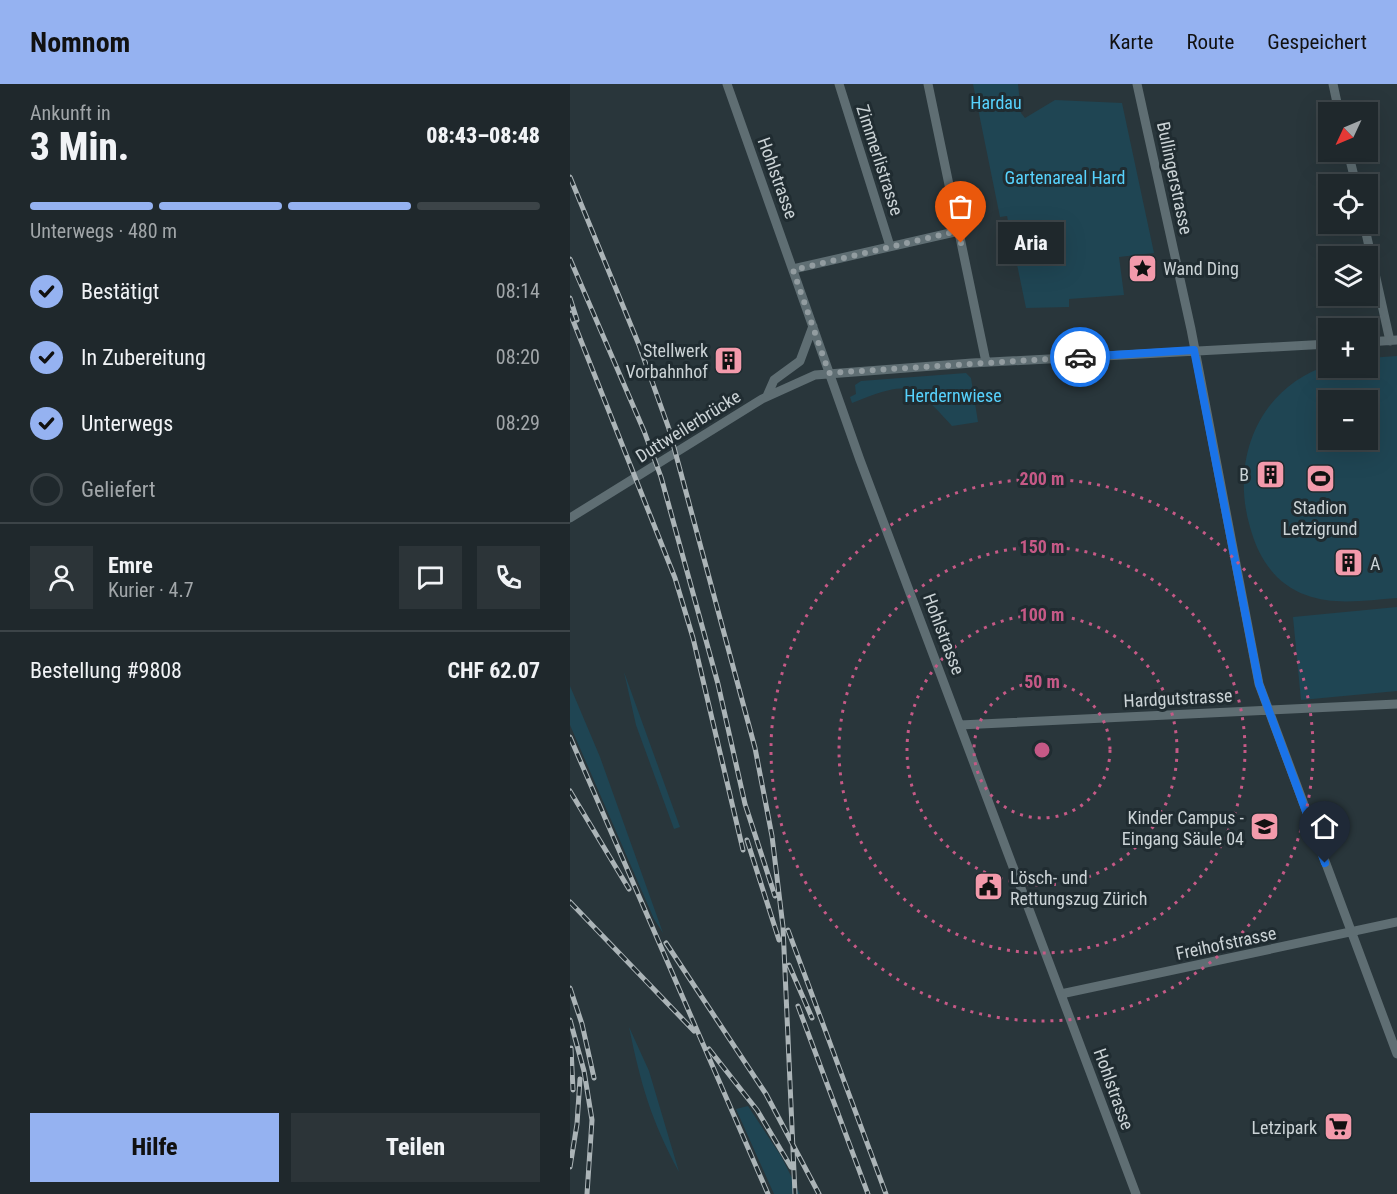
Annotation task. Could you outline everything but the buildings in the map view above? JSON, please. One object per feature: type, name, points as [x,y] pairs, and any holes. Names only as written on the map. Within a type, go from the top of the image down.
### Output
[{"type":"street","name":"Hohlstrasse","points":[[727,84],[829,373],[1136,1194]]},
{"type":"street","name":"Zimmerlistrasse","points":[[839,84],[890,246]]},
{"type":"street","points":[[928,84],[986,362]]},
{"type":"street","name":"Bullingerstrasse","points":[[1137,84],[1194,350],[1259,684],[1397,1054]]},
{"type":"street","points":[[1333,84],[1338,102]]},
{"type":"street","points":[[793,270],[958,231]]},
{"type":"street","points":[[1367,234],[1394,340],[1378,341]]},
{"type":"street","points":[[764,398],[774,380],[800,361],[813,326]]},
{"type":"street","name":"Duttweilerbrücke","points":[[570,518],[764,398],[815,375],[986,362],[1318,344]]},
{"type":"street","name":"Hardgutstrasse","points":[[960,725],[1397,704]]},
{"type":"street","name":"Freihofstrasse","points":[[1061,994],[1397,922]]},
{"type":"green space","name":"Gartenareal Hard","points":[[973,84],[1018,84],[1021,113],[1025,118],[1055,100],[1122,103],[1154,253],[1119,257],[1124,295],[1069,299],[1069,307],[1026,308],[1007,216],[1000,217]]},
{"type":"green space","name":"Stadion Letzigrund","points":[[1397,356],[1397,598],[1351,601],[1328,600],[1306,595],[1277,577],[1263,559],[1253,538],[1245,501],[1244,476],[1248,452],[1256,429],[1268,408],[1284,390],[1305,375],[1318,370],[1318,378],[1378,378],[1378,357]]},
{"type":"green space","name":"Herdernwiese","points":[[966,373],[971,378],[978,422],[952,426],[927,400],[908,389],[886,391],[852,403],[850,397],[856,394],[855,385],[861,381]]},
{"type":"green space","points":[[1397,607],[1397,691],[1301,700],[1293,617]]},
{"type":"green space","points":[[624,672],[680,827],[674,829],[636,725]]},
{"type":"green space","points":[[570,686],[600,757],[663,933],[654,919],[570,725]]},
{"type":"green space","points":[[629,1027],[649,1071],[679,1172],[661,1136],[648,1102]]},
{"type":"green space","points":[[748,1106],[781,1156],[800,1194],[774,1194],[736,1109]]},
{"type":"railway","points":[[570,177],[639,345],[669,429],[755,748],[772,836],[783,927],[795,1194]]},
{"type":"railway","points":[[570,259],[644,431],[661,477],[718,684],[745,804],[775,896]]},
{"type":"railway","points":[[570,298],[577,320]]},
{"type":"railway","points":[[570,313],[675,578],[693,638],[743,850]]},
{"type":"railway","points":[[570,737],[768,1194]]},
{"type":"railway","points":[[570,791],[629,889]]},
{"type":"railway","points":[[747,840],[779,940]]},
{"type":"railway","points":[[570,902],[694,1031]]},
{"type":"railway","points":[[788,930],[886,1194]]},
{"type":"railway","points":[[666,943],[766,1094],[819,1194]]},
{"type":"railway","points":[[789,965],[812,1018]]},
{"type":"railway","points":[[570,988],[582,1024],[594,1078]]},
{"type":"railway","points":[[798,1006],[868,1194]]},
{"type":"railway","points":[[570,1020],[584,1071],[592,1120],[587,1194]]},
{"type":"railway","points":[[571,1048],[573,1090]]},
{"type":"railway","points":[[709,1049],[757,1110],[791,1167]]},
{"type":"railway","points":[[570,1167],[577,1124],[580,1079]]},
{"type":"way so far","points":[[961,243],[958,231],[793,270],[829,373],[1080,357]]},
{"type":"place","name":"Aria","points":[[961,243]]},
{"type":"place","name":"Wand Ding","points":[[1142,268]]},
{"type":"place","name":"Stellwerk Vorbahnhof","points":[[729,360]]},
{"type":"place","name":"B","points":[[1270,474]]},
{"type":"place","name":"Stadion Letzigrund","points":[[1320,478]]},
{"type":"place","name":"A","points":[[1349,563]]},
{"type":"place","name":"Kinder Campus - Eingang Säule 04","points":[[1265,827]]},
{"type":"place","name":"Lösch- und Rettungszug Zürich","points":[[989,887]]},
{"type":"place","name":"Letzipark","points":[[1338,1127]]},
{"type":"route","points":[[1080,357],[1194,350],[1259,684],[1325,863]]},
{"type":"park label","name":"Hardau","points":[[996,102]]}]
